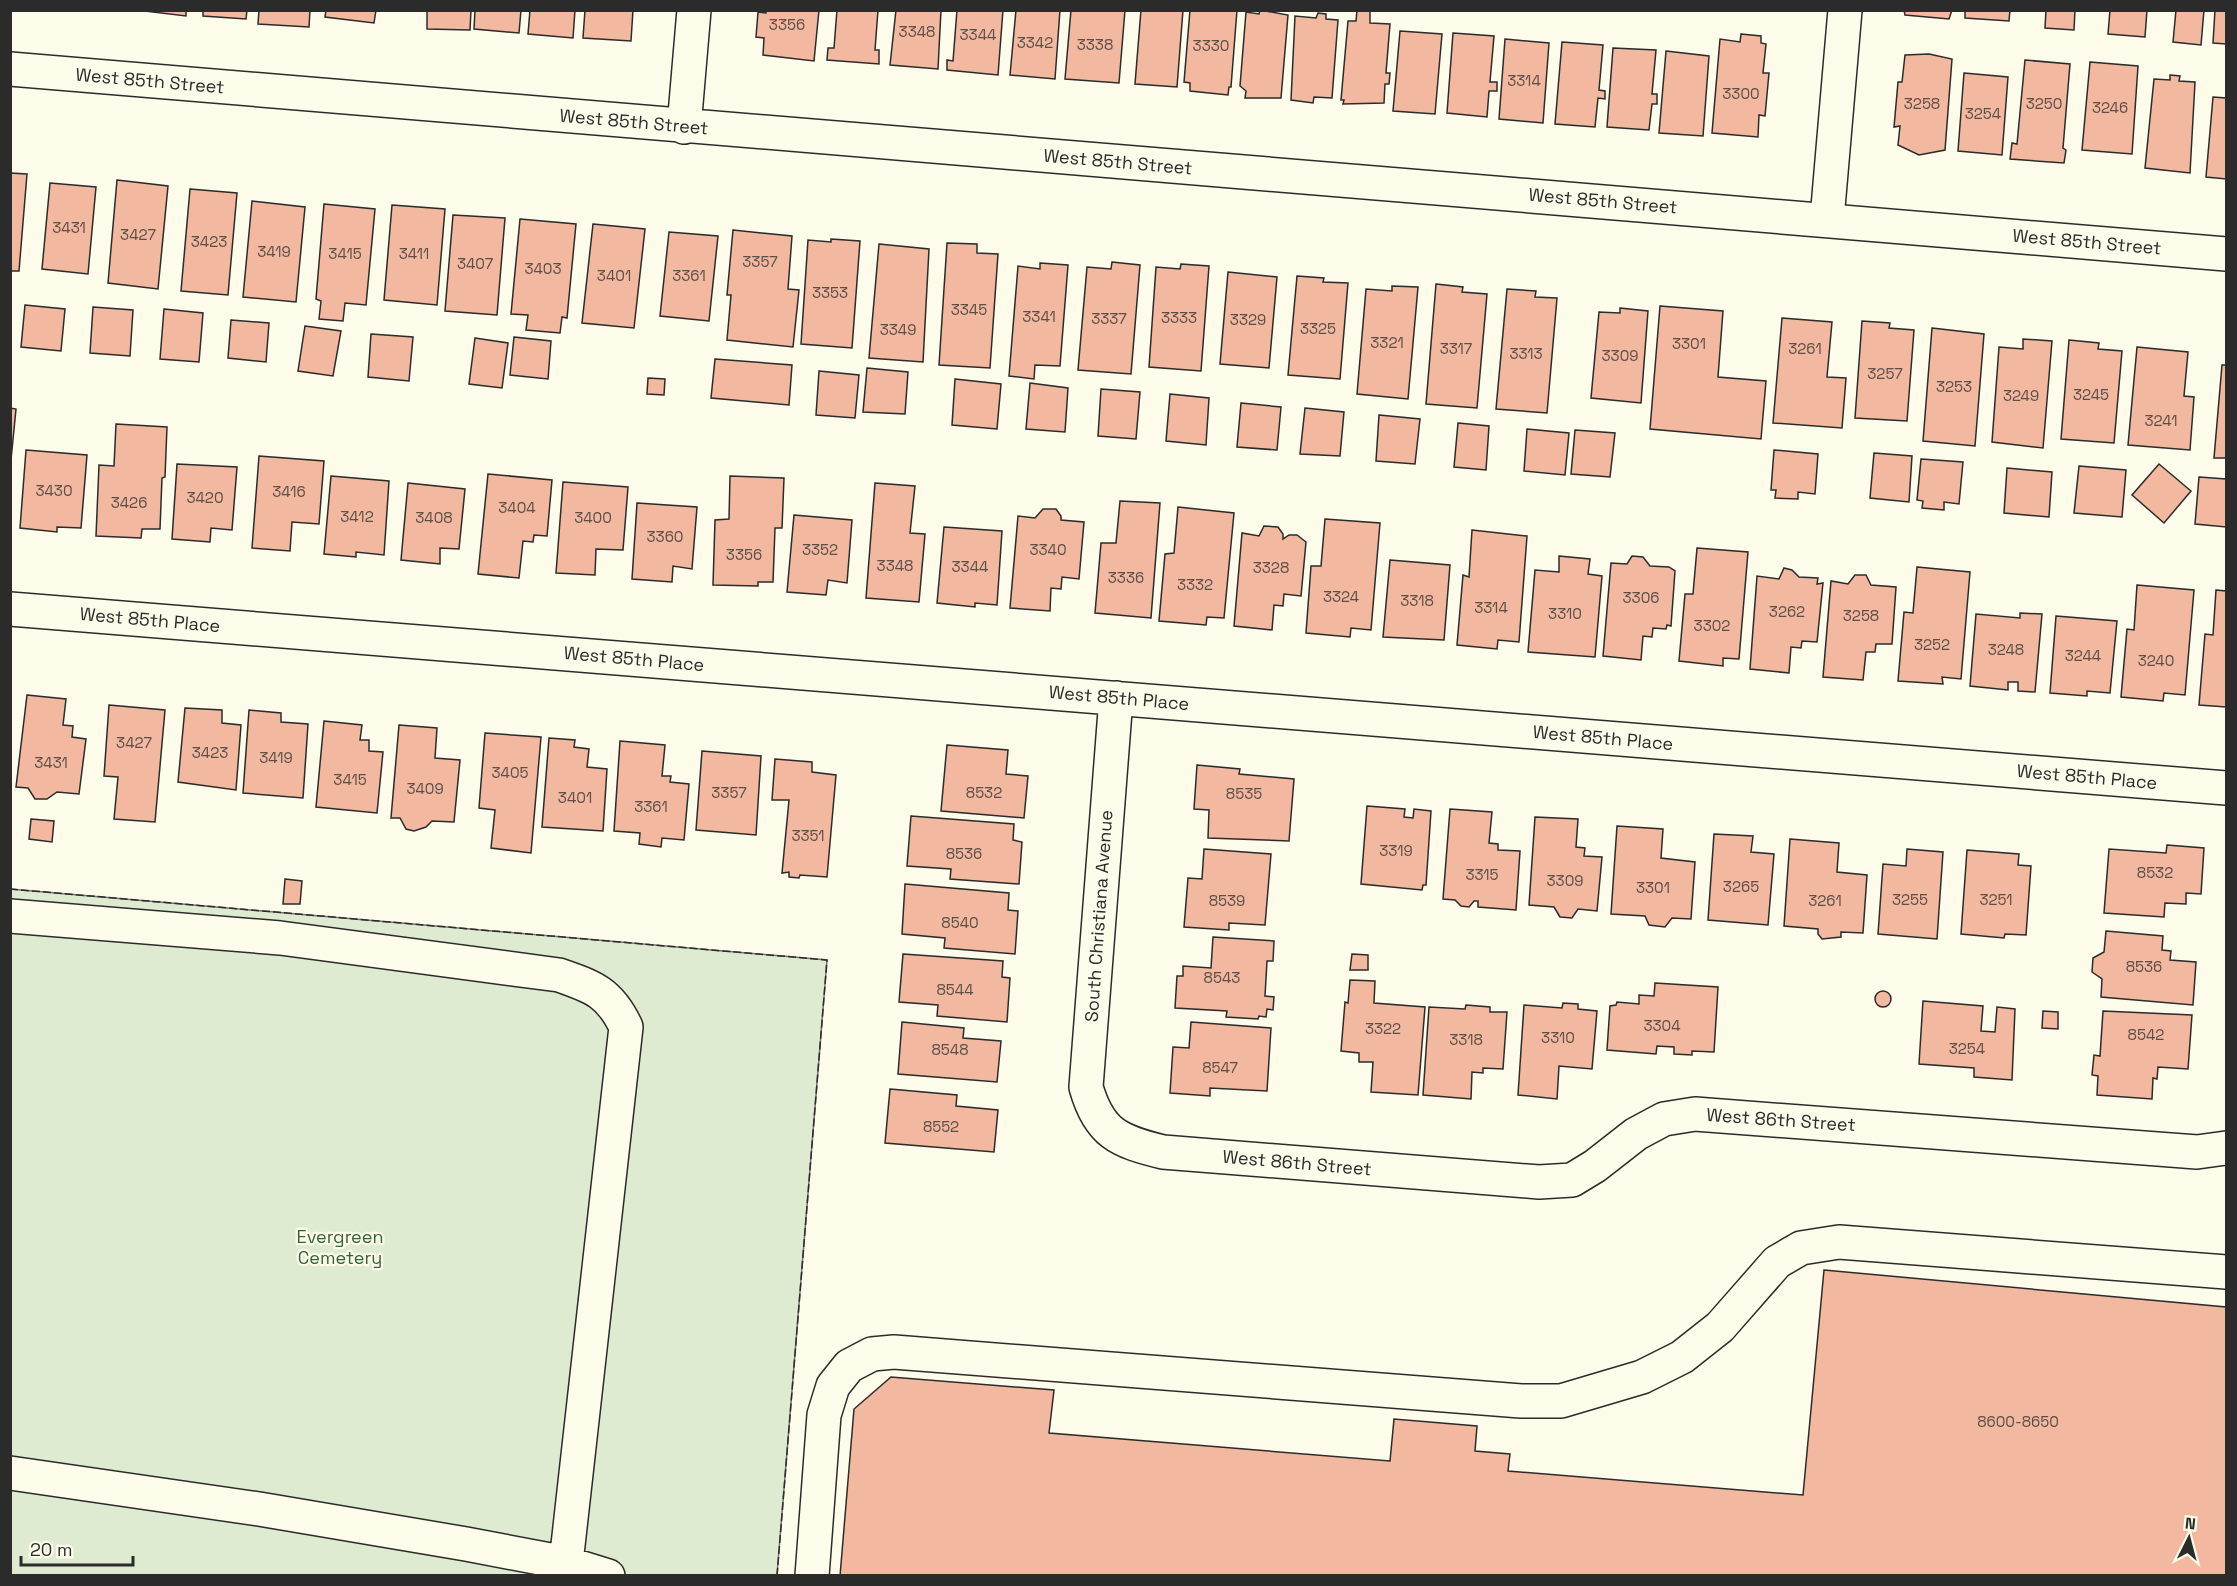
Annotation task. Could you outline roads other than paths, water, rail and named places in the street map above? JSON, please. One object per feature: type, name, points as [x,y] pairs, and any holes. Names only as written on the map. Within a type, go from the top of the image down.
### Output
[{"type":"street","points":[[684,127],[694,10]]},
{"type":"street","points":[[1827,219],[1845,10]]},
{"type":"street","name":"West 85th Street","points":[[10,69],[2226,254]]},
{"type":"street","name":"West 85th Place","points":[[10,609],[2226,788]]},
{"type":"street","name":"South Christiana Avenue","points":[[1106,1129],[1093,1112],[1086,1086],[1116,698]]},
{"type":"street","points":[[10,916],[280,938],[559,975],[587,984],[607,996],[626,1027],[566,1563]]},
{"type":"street","name":"West 86th Street","points":[[1106,1129],[1136,1145],[1163,1152],[1539,1182],[1572,1180],[1595,1166],[1636,1134],[1664,1119],[1695,1114],[2197,1152],[2226,1148]]},
{"type":"street","points":[[812,1575],[824,1415],[833,1386],[849,1365],[872,1354],[894,1352],[1521,1401],[1562,1401],[1642,1377],[1682,1357],[1720,1328],[1777,1262],[1801,1248],[1839,1242],[2226,1272]]},
{"type":"street","points":[[10,1473],[259,1509],[566,1563],[608,1575]]},
{"type":"park label","name":"Evergreen Cemetery","points":[[340,1247]]}]
